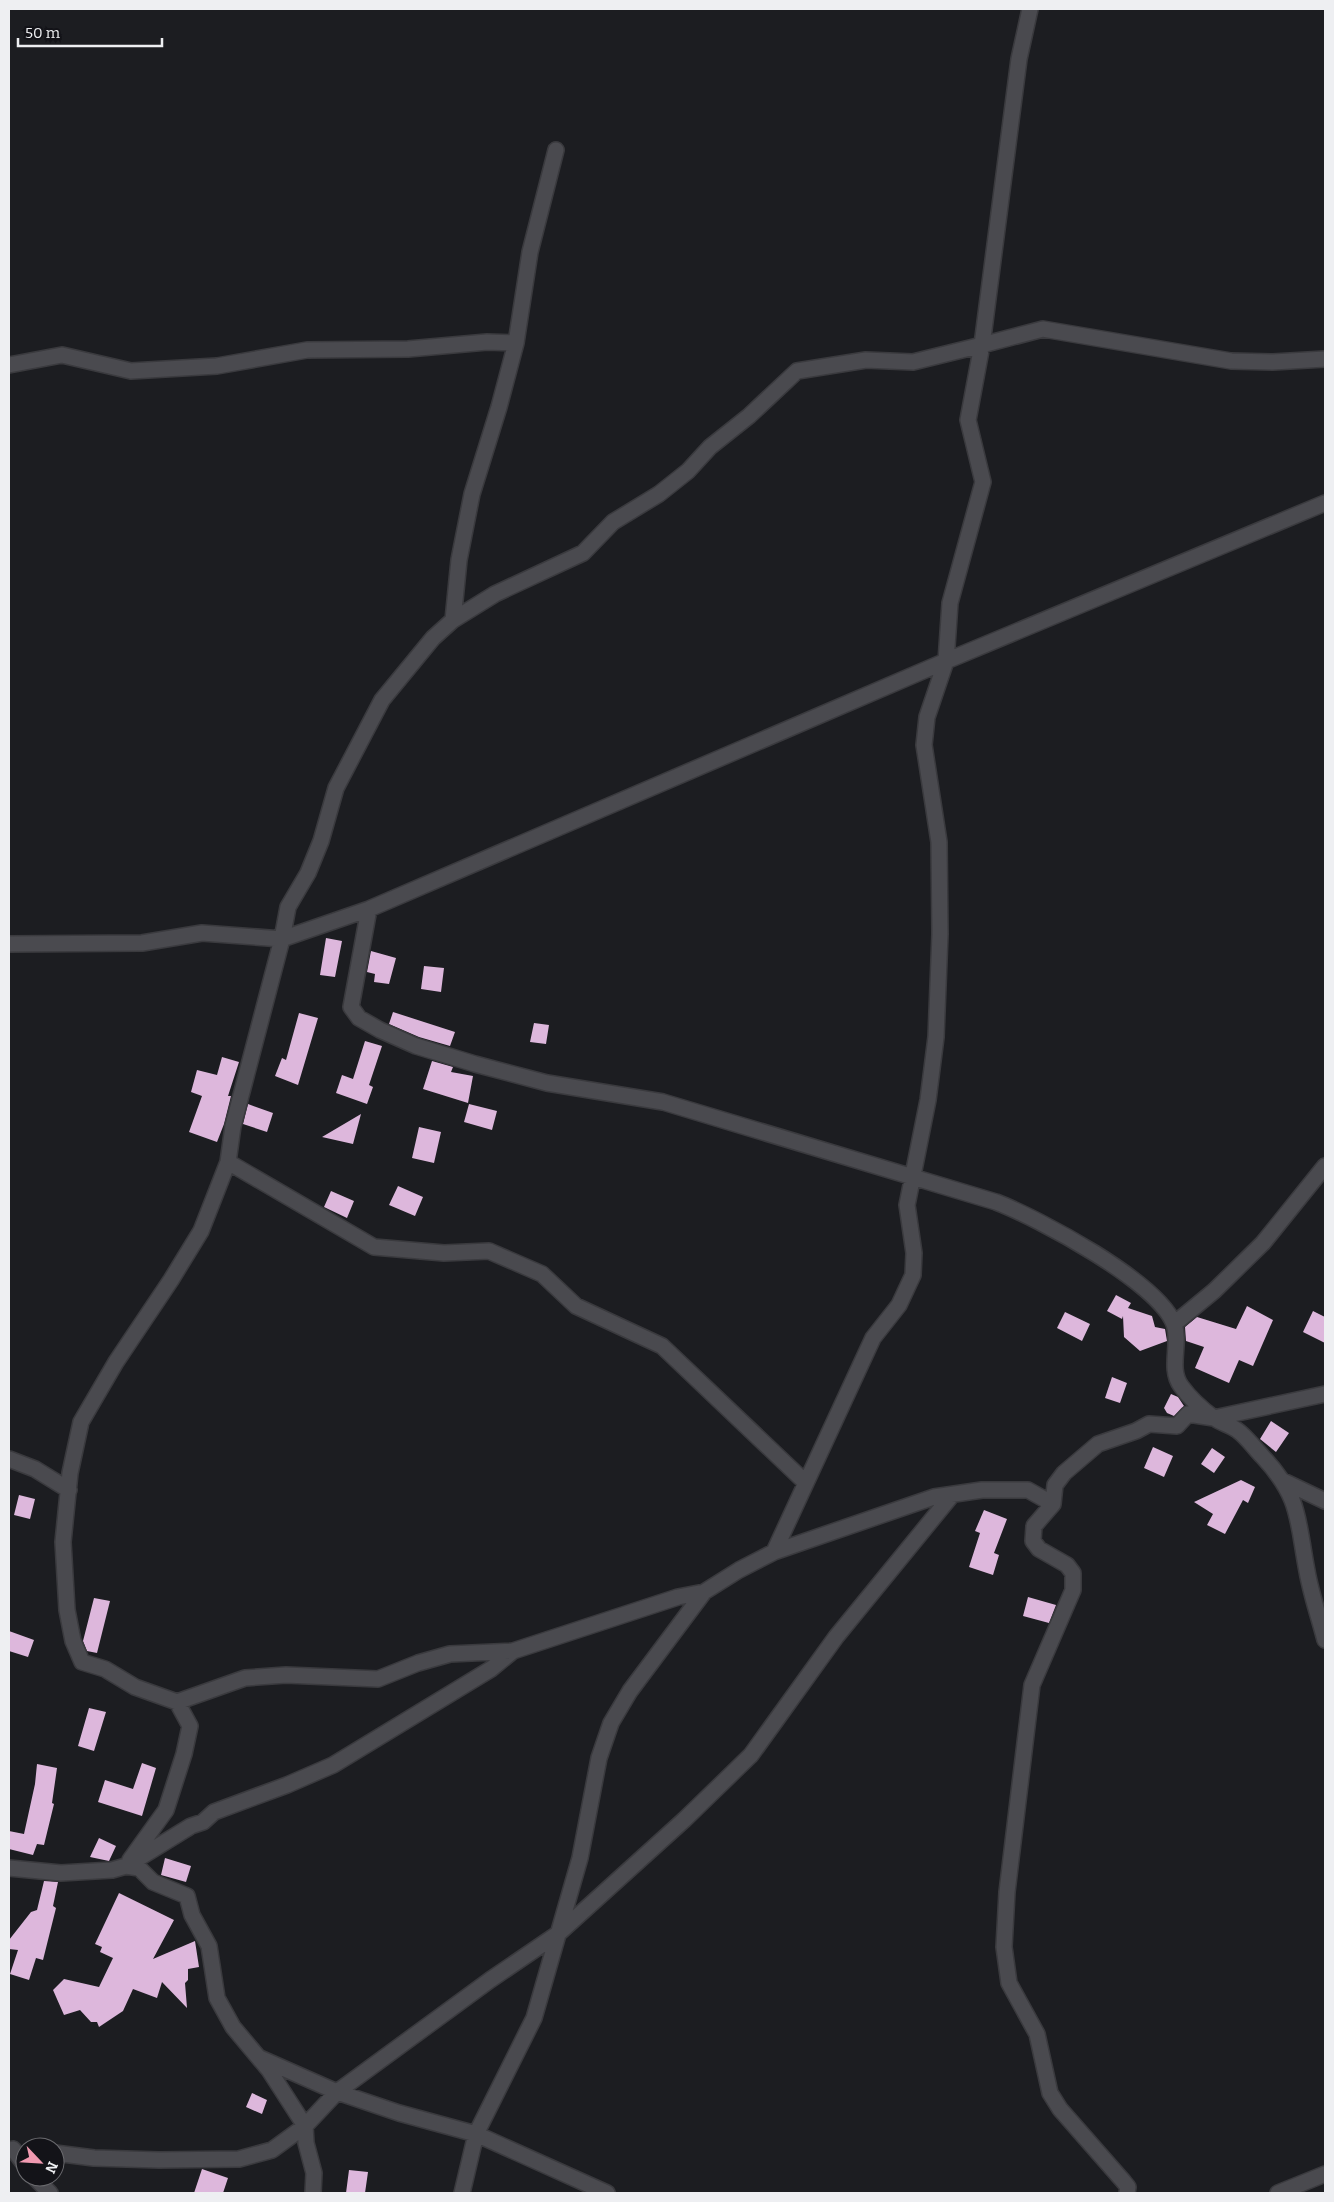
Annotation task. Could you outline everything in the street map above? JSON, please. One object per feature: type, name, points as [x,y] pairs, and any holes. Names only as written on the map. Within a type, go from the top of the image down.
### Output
[{"type":"street","points":[[774,1552],[845,1404],[873,1338],[899,1305],[913,1276],[914,1253],[908,1205],[927,1109],[936,1037],[940,934],[938,842],[924,745],[927,717],[946,661],[950,603],[984,482],[968,420],[982,346],[1019,60],[1030,9]]},
{"type":"street","points":[[453,620],[459,560],[472,494],[500,408],[516,343],[530,252],[556,150]]},
{"type":"street","points":[[704,1592],[678,1597],[513,1651],[450,1654],[418,1662],[378,1679],[286,1675],[244,1678],[177,1702],[135,1687],[104,1669],[82,1662],[73,1640],[67,1610],[63,1542],[69,1490],[81,1422],[116,1362],[172,1280],[201,1231],[228,1162],[233,1126],[282,939],[288,907],[308,873],[321,840],[336,788],[355,750],[382,700],[433,638],[453,620],[511,585],[583,553],[613,522],[658,494],[688,471],[710,447],[749,416],[797,371],[866,360],[913,362],[1043,329],[1231,361],[1273,362],[1325,359]]},
{"type":"street","points":[[9,365],[62,355],[131,370],[141,370],[217,366],[307,350],[408,349],[487,342],[516,343]]},
{"type":"street","points":[[9,944],[142,943],[202,933],[282,939],[369,909],[946,661],[1325,503]]},
{"type":"street","points":[[369,909],[351,1007],[359,1018],[380,1030],[416,1046],[475,1064],[547,1083],[663,1102],[996,1202],[1028,1214],[1071,1237],[1147,1291],[1166,1309],[1174,1324],[1177,1340],[1175,1371],[1177,1380],[1182,1388],[1214,1418],[1238,1431],[1284,1481],[1296,1505],[1307,1572],[1325,1640]]},
{"type":"street","points":[[228,1162],[374,1247],[444,1253],[489,1251],[542,1274],[576,1306],[662,1346],[806,1483]]},
{"type":"street","points":[[1174,1324],[1214,1291],[1263,1243],[1325,1166]]},
{"type":"street","points":[[1129,2191],[1060,2109],[1050,2093],[1037,2034],[1009,1983],[1004,1947],[1007,1892],[1032,1685],[1073,1590],[1073,1573],[1066,1564],[1039,1549],[1033,1541],[1034,1526],[1053,1504],[1055,1485],[1098,1444],[1136,1431],[1149,1424],[1177,1426],[1188,1414],[1214,1418],[1325,1394]]},
{"type":"street","points":[[9,1459],[36,1469],[69,1490]]},
{"type":"street","points":[[1284,1481],[1325,1501]]},
{"type":"street","points":[[462,2193],[476,2134],[534,2018],[580,1858],[599,1758],[611,1723],[630,1691],[704,1592],[739,1570],[774,1552],[934,1497],[982,1490],[1028,1490],[1053,1504]]},
{"type":"street","points":[[65,2154],[94,2158],[159,2160],[239,2159],[272,2150],[305,2126],[337,2092],[490,1980],[559,1934],[684,1820],[751,1755],[836,1637],[952,1495]]},
{"type":"street","points":[[9,1868],[61,1873],[112,1870],[126,1866],[190,1826],[203,1822],[214,1812],[287,1785],[333,1765],[490,1669],[513,1651]]},
{"type":"street","points":[[126,1866],[166,1810],[184,1754],[190,1726],[177,1702]]},
{"type":"street","points":[[126,1866],[138,1868],[154,1882],[188,1896],[192,1915],[209,1946],[217,1998],[233,2027],[259,2058],[305,2126],[306,2143],[314,2174],[313,2193]]},
{"type":"street","points":[[259,2058],[337,2092],[399,2113],[476,2134],[607,2193]]},
{"type":"street","points":[[1278,2193],[1325,2174]]},
{"type":"building","points":[[326,938],[342,941],[335,977],[320,975]]},
{"type":"building","points":[[371,951],[396,958],[389,984],[374,982],[375,974],[367,972]]},
{"type":"building","points":[[424,966],[444,968],[441,992],[421,989]]},
{"type":"building","points":[[393,1012],[455,1032],[450,1046],[419,1037],[389,1024]]},
{"type":"building","points":[[299,1013],[318,1018],[298,1085],[275,1076],[282,1058],[286,1060]]},
{"type":"building","points":[[534,1023],[549,1025],[546,1044],[530,1042]]},
{"type":"building","points":[[365,1041],[382,1046],[369,1085],[373,1087],[367,1104],[336,1093],[342,1075],[353,1079]]},
{"type":"building","points":[[222,1057],[239,1062],[228,1096],[231,1096],[224,1124],[217,1142],[189,1132],[202,1096],[191,1092],[197,1070],[217,1075]]},
{"type":"building","points":[[432,1061],[453,1067],[451,1072],[473,1076],[468,1103],[423,1089]]},
{"type":"building","points":[[248,1104],[273,1113],[267,1132],[243,1124]]},
{"type":"building","points":[[469,1104],[497,1111],[492,1130],[464,1122]]},
{"type":"building","points":[[361,1114],[353,1144],[322,1137]]},
{"type":"building","points":[[419,1127],[441,1132],[434,1163],[412,1158]]},
{"type":"building","points":[[398,1186],[423,1197],[415,1216],[389,1205]]},
{"type":"building","points":[[331,1191],[354,1201],[347,1218],[324,1207]]},
{"type":"building","points":[[1116,1295],[1131,1303],[1128,1308],[1152,1316],[1155,1327],[1165,1329],[1167,1341],[1140,1351],[1124,1337],[1123,1316],[1122,1319],[1107,1311]]},
{"type":"building","points":[[1247,1306],[1273,1320],[1253,1366],[1239,1360],[1229,1383],[1195,1368],[1204,1347],[1186,1341],[1185,1327],[1197,1317],[1236,1329]]},
{"type":"building","points":[[1313,1311],[1325,1317],[1325,1343],[1303,1332]]},
{"type":"building","points":[[1065,1312],[1090,1324],[1082,1341],[1057,1328]]},
{"type":"building","points":[[1112,1377],[1127,1383],[1120,1403],[1105,1398]]},
{"type":"building","points":[[1171,1394],[1178,1397],[1184,1406],[1174,1416],[1167,1413],[1164,1408]]},
{"type":"building","points":[[1271,1421],[1289,1433],[1276,1452],[1260,1439]]},
{"type":"building","points":[[1153,1447],[1173,1456],[1164,1477],[1144,1468]]},
{"type":"building","points":[[1212,1448],[1225,1457],[1214,1473],[1201,1464]]},
{"type":"building","points":[[1241,1480],[1255,1487],[1248,1503],[1243,1500],[1225,1534],[1207,1525],[1213,1514],[1194,1502]]},
{"type":"building","points":[[19,1495],[35,1499],[30,1519],[14,1515]]},
{"type":"building","points":[[984,1510],[1007,1519],[994,1553],[999,1555],[993,1575],[969,1567],[980,1533],[975,1531]]},
{"type":"building","points":[[1028,1597],[1056,1605],[1049,1623],[1023,1616]]},
{"type":"building","points":[[94,1598],[110,1601],[97,1653],[87,1651],[83,1641]]},
{"type":"building","points":[[9,1631],[34,1640],[28,1657],[9,1651]]},
{"type":"building","points":[[89,1708],[106,1712],[94,1751],[78,1746]]},
{"type":"building","points":[[142,1763],[156,1768],[142,1816],[98,1802],[105,1780],[133,1789]]},
{"type":"building","points":[[37,1764],[57,1768],[52,1803],[54,1804],[44,1845],[37,1844],[33,1855],[9,1849],[9,1831],[24,1834],[35,1784]]},
{"type":"building","points":[[99,1838],[116,1846],[109,1861],[90,1857]]},
{"type":"building","points":[[165,1858],[191,1866],[186,1882],[161,1875]]},
{"type":"building","points":[[44,1881],[58,1882],[53,1906],[56,1908],[43,1960],[36,1958],[29,1980],[10,1974],[18,1950],[9,1949],[9,1940],[31,1912],[37,1910]]},
{"type":"building","points":[[119,1893],[174,1920],[153,1959],[195,1941],[199,1967],[188,1969],[188,1980],[185,1983],[187,2008],[162,1982],[157,1998],[133,1989],[123,2011],[99,2027],[97,2022],[91,2022],[80,2010],[64,2015],[53,1990],[64,1979],[99,1987],[113,1958],[100,1952],[102,1947],[95,1944]]},
{"type":"building","points":[[252,2093],[267,2100],[262,2114],[246,2107]]},
{"type":"building","points":[[202,2169],[228,2178],[223,2193],[194,2193]]},
{"type":"building","points":[[349,2170],[368,2172],[365,2193],[346,2193]]}]
